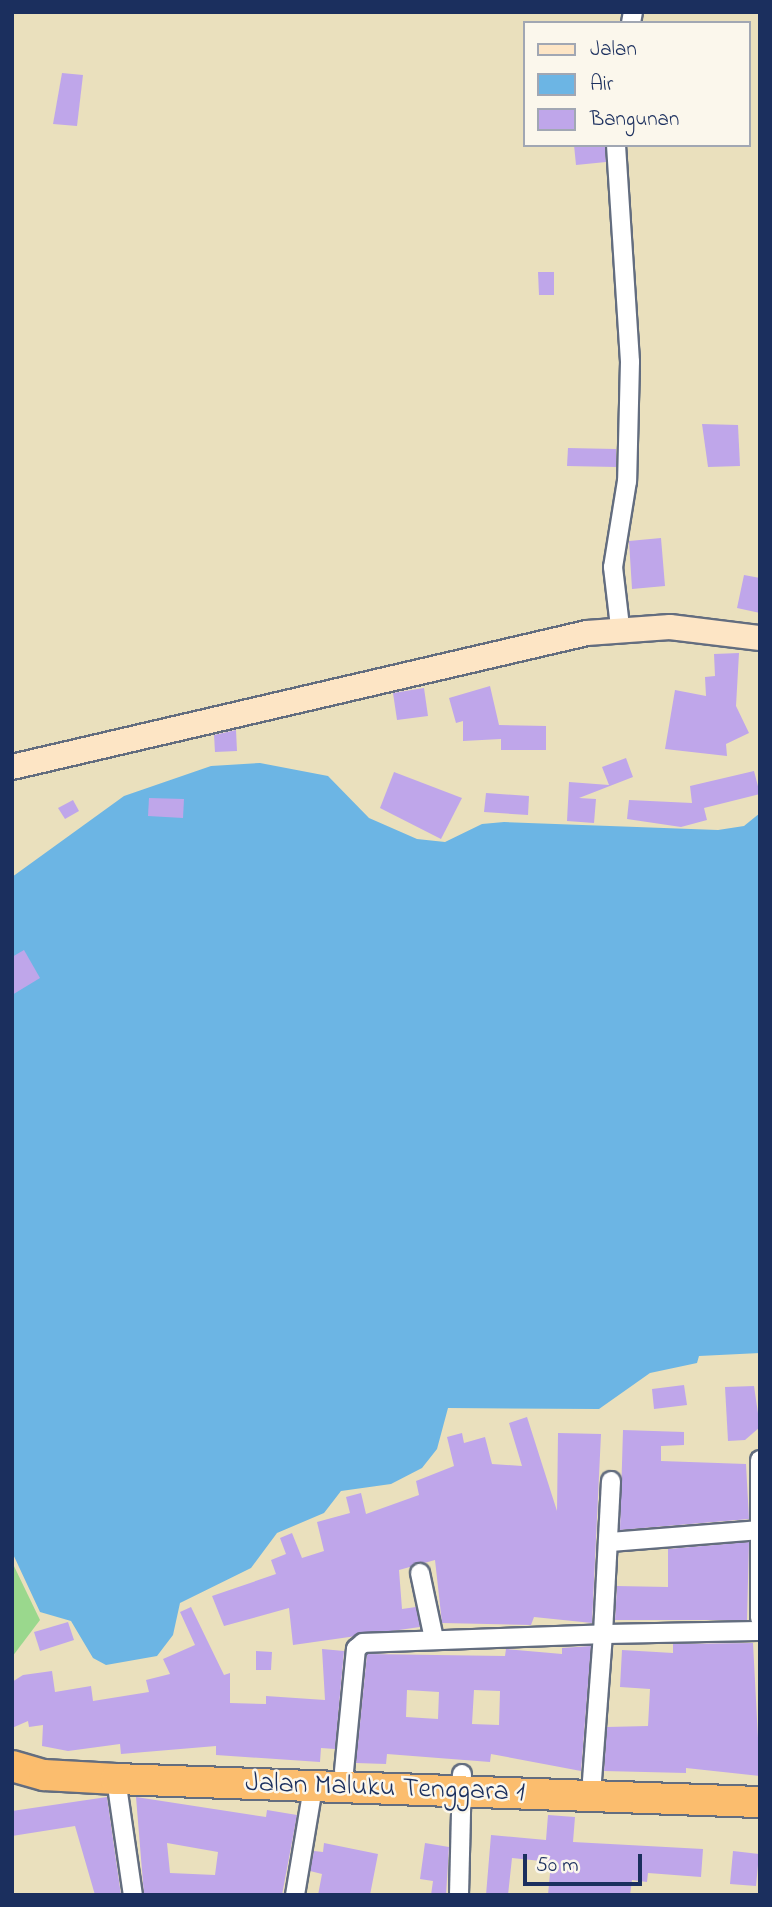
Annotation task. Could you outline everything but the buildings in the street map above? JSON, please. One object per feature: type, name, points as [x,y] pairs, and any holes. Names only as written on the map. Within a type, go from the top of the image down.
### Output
[{"type":"highway","name":"Jalan Maluku Tenggara 1","points":[[12,1760],[344,1771],[462,1783],[760,1802]]},
{"type":"highway","name":"Jalan Maluku Tenggara 1","points":[[12,1766],[44,1775],[313,1787],[592,1781],[760,1787]]},
{"type":"street","points":[[616,147],[630,362],[627,481],[613,567],[620,628]]},
{"type":"street","points":[[12,767],[620,628],[701,629],[760,638]]},
{"type":"street","points":[[760,1460],[760,1618]]},
{"type":"street","points":[[592,1781],[610,1542],[611,1481]]},
{"type":"street","points":[[610,1542],[758,1531]]},
{"type":"street","points":[[420,1573],[434,1639]]},
{"type":"street","points":[[344,1771],[358,1645],[434,1639],[760,1632]]},
{"type":"street","points":[[116,1779],[134,1895]]},
{"type":"street","points":[[459,1895],[462,1783]]},
{"type":"street","points":[[295,1895],[313,1787]]},
{"type":"green space","points":[[12,1562],[40,1620],[12,1657]]},
{"type":"water","points":[[260,763],[328,776],[369,818],[417,839],[445,842],[482,824],[504,822],[718,830],[744,826],[760,813],[760,1353],[699,1356],[697,1363],[650,1373],[599,1409],[448,1408],[437,1449],[422,1468],[391,1484],[341,1491],[324,1513],[277,1533],[251,1568],[180,1603],[173,1635],[157,1656],[106,1665],[93,1658],[71,1621],[40,1612],[12,1552],[12,877],[124,796],[211,766]]}]
